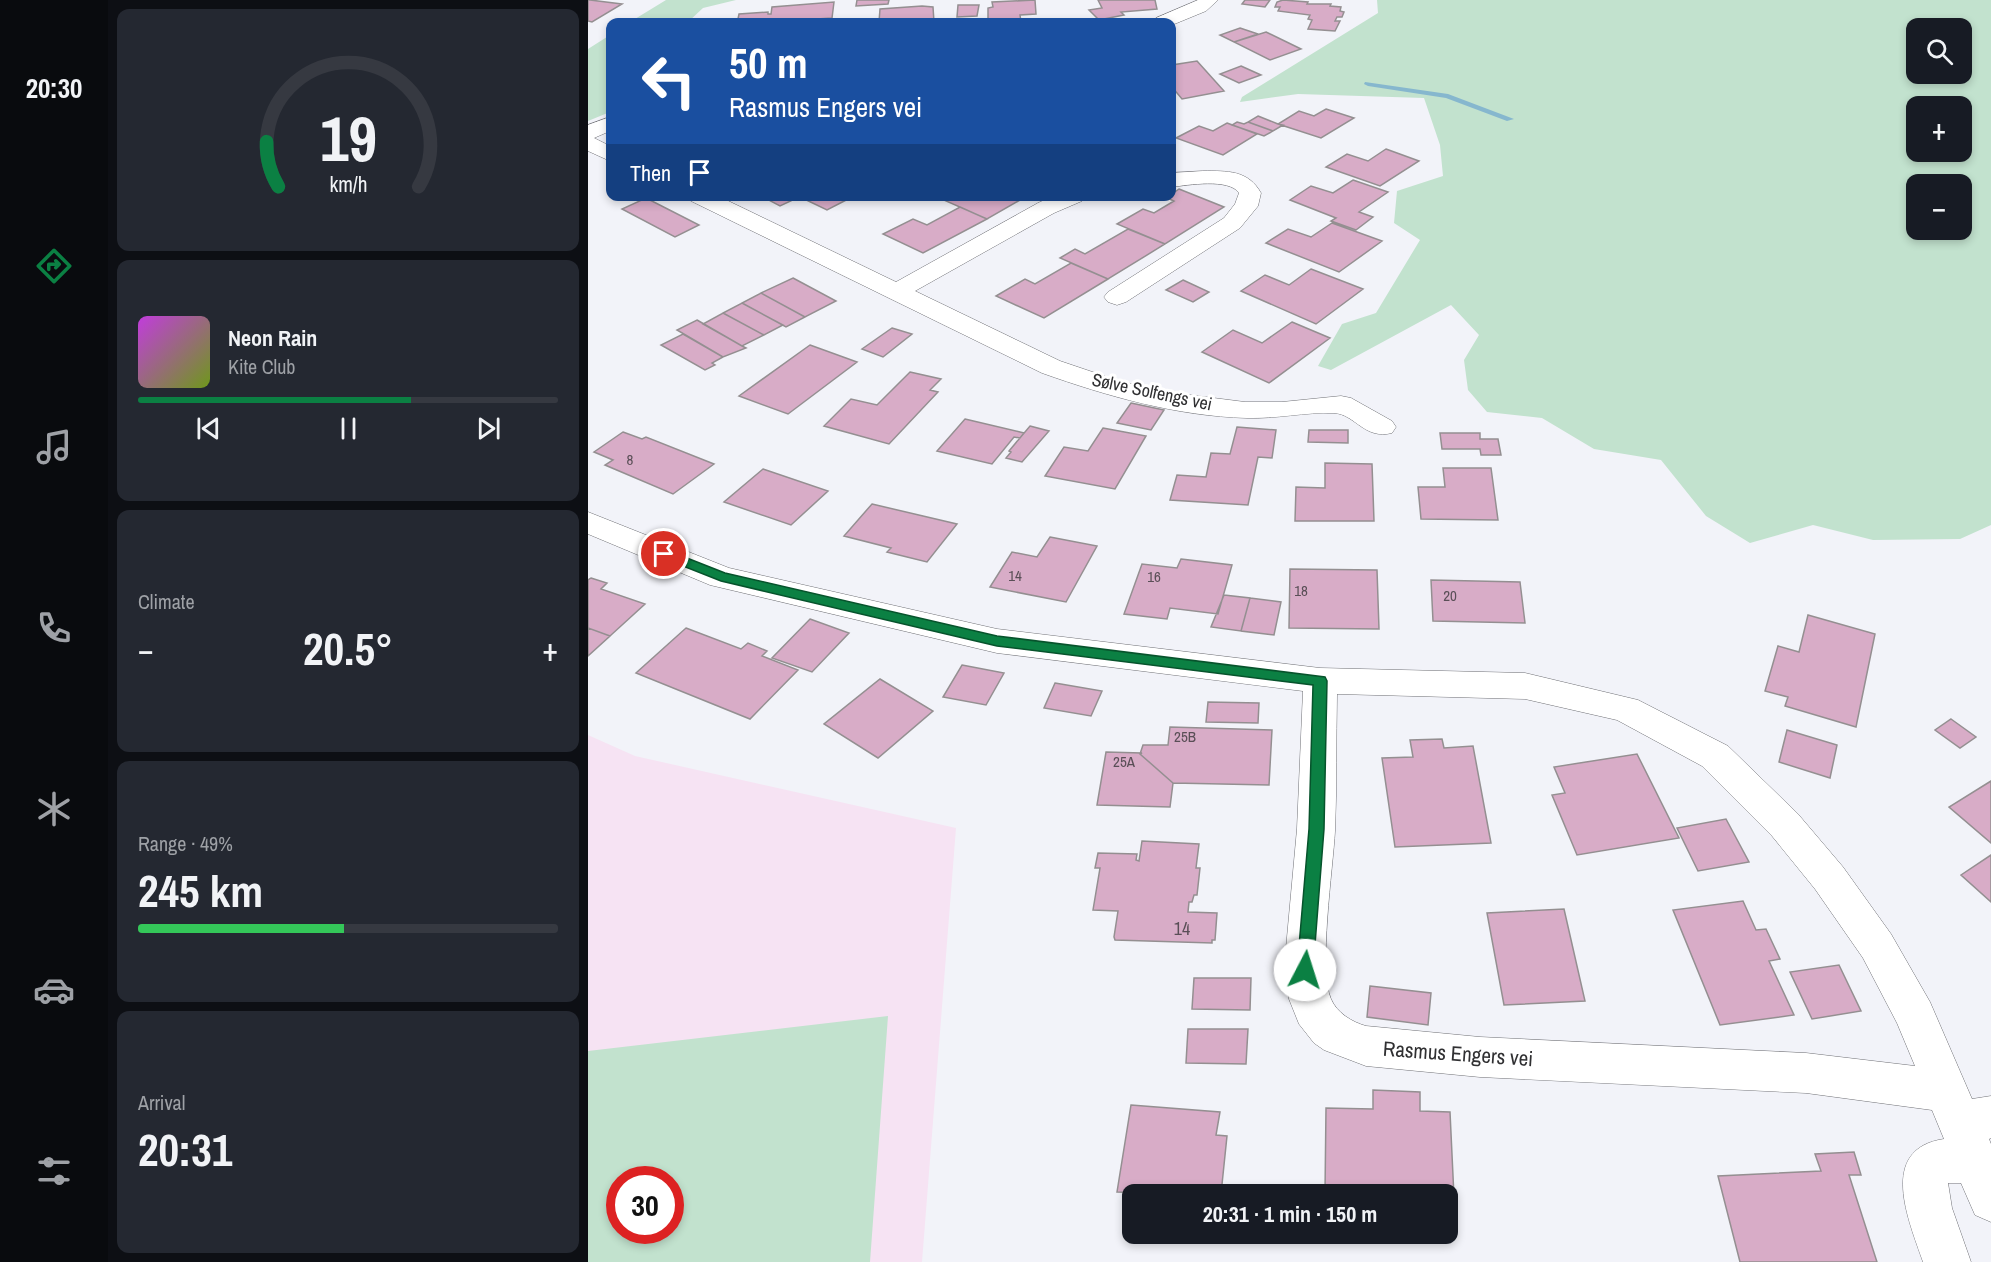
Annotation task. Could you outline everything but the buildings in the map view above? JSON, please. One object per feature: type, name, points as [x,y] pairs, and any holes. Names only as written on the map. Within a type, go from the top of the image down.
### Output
[{"type":"street","points":[[1173,18],[1200,7],[1209,0]]},
{"type":"street","points":[[588,133],[606,125]]},
{"type":"street","points":[[588,143],[606,152]]},
{"type":"street","points":[[1117,297],[1232,223],[1245,210],[1251,198],[1250,189],[1245,183],[1235,179],[1209,177],[1176,180]]},
{"type":"street","name":"Sølve Solfengs vei","points":[[709,201],[1051,367],[1113,388],[1174,401],[1245,410],[1282,410],[1341,404],[1382,428]]},
{"type":"street","points":[[898,291],[1062,201]]},
{"type":"street","points":[[588,522],[721,577],[997,641],[1320,681],[1525,686],[1626,709],[1715,756],[1785,825],[1829,878],[1877,946],[1915,1015],[1973,1138],[1929,1167],[1925,1175],[1924,1190],[1947,1262]]},
{"type":"street","name":"Rasmus Engers vei","points":[[1320,681],[1316,829],[1305,970],[1306,990],[1311,1007],[1330,1032],[1347,1042],[1366,1046],[1480,1056],[1806,1073],[1973,1138]]},
{"type":"shaded area","points":[[588,735],[635,756],[956,828],[922,1262],[588,1262]]},
{"type":"green space","points":[[666,0],[736,0],[703,8],[692,18],[637,18]]},
{"type":"green space","points":[[1377,0],[1991,0],[1991,525],[1960,539],[1873,540],[1813,525],[1750,543],[1706,516],[1661,460],[1594,449],[1542,418],[1487,412],[1468,390],[1464,360],[1479,335],[1451,305],[1331,370],[1318,366],[1342,324],[1376,313],[1420,240],[1394,223],[1397,191],[1443,176],[1440,145],[1424,98],[1298,94],[1240,102],[1242,97],[1378,13]]},
{"type":"green space","points":[[606,38],[606,114],[588,121],[588,49]]},
{"type":"green space","points":[[888,1016],[870,1262],[588,1262],[588,1051]]},
{"type":"waterway","points":[[1368,84],[1448,96],[1510,119]]},
{"type":"route","points":[[664,554],[721,577],[997,641],[1320,681],[1316,829],[1305,970]]}]
